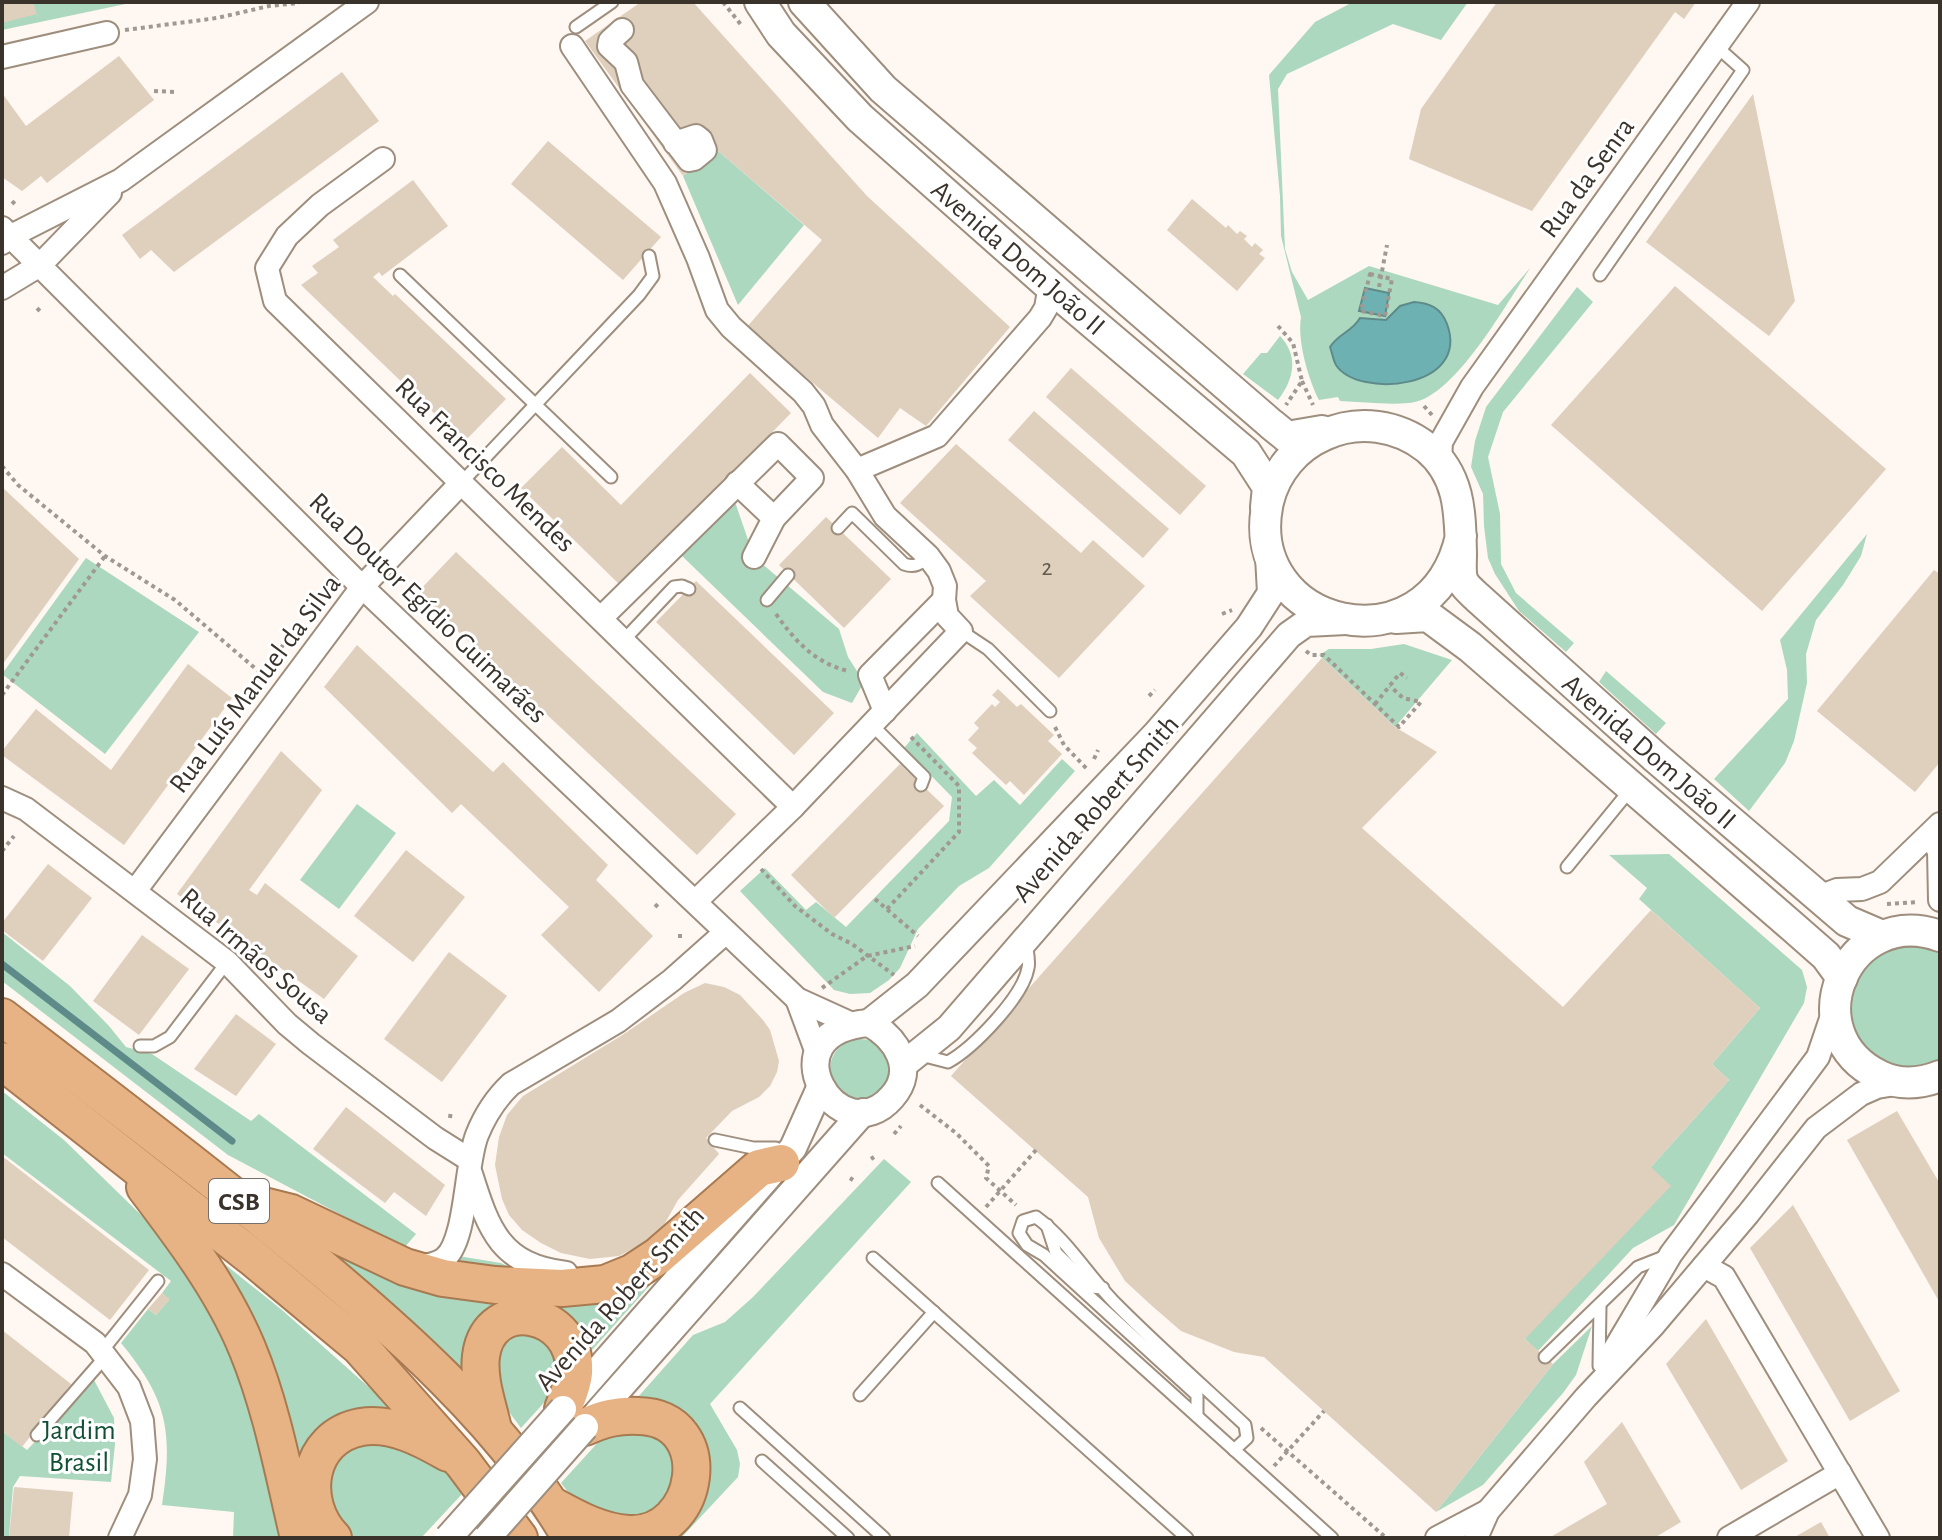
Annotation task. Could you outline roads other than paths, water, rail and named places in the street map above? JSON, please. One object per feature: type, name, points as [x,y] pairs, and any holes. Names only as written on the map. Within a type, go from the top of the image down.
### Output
[{"type":"highway","name":"CSB","points":[[2,1017],[239,1201],[389,1325],[495,1435],[553,1506],[571,1538]]},
{"type":"highway","name":"CSB","points":[[2,1061],[265,1266],[360,1347],[463,1463],[519,1538]]},
{"type":"highway","points":[[120,1153],[215,1287],[247,1348],[277,1445],[299,1538]]},
{"type":"highway","points":[[239,1201],[291,1213],[405,1267],[443,1278],[495,1285],[562,1288],[605,1284],[632,1273],[658,1256],[759,1168],[787,1156]]},
{"type":"highway","points":[[495,1435],[480,1370],[481,1353],[486,1339],[496,1327],[510,1318],[524,1315],[540,1318],[555,1326],[565,1340],[572,1356],[574,1418],[652,1416],[665,1421],[677,1431],[686,1445],[693,1477],[688,1495],[665,1522],[651,1530],[631,1534],[587,1524],[553,1506]]},
{"type":"highway","points":[[333,1538],[314,1511],[310,1492],[321,1455],[345,1431],[385,1427],[407,1432],[463,1463]]},
{"type":"main road","name":"Avenida Dom João II","points":[[760,2],[781,34],[860,118],[1246,453],[1268,487],[1266,511]]},
{"type":"main road","name":"Avenida Dom João II","points":[[804,2],[883,89],[1287,437],[1336,429]]},
{"type":"main road","points":[[1373,426],[1410,437],[1440,461],[1458,496],[1461,536],[1452,564],[1437,589],[1422,602],[1386,619],[1348,620],[1330,616],[1299,598],[1276,568],[1268,548],[1266,511],[1270,494],[1286,464],[1302,447],[1336,429],[1373,426]]},
{"type":"main road","name":"Avenida Dom João II","points":[[1461,536],[1462,579],[1492,613],[1851,925],[1882,936],[1910,930],[1940,936]]},
{"type":"main road","name":"Avenida Dom João II","points":[[1386,619],[1428,616],[1470,647],[1826,956],[1842,978]]},
{"type":"main road","points":[[1882,936],[1856,954],[1846,966],[1834,1010],[1843,1041],[1855,1059],[1867,1069],[1927,1081]]},
{"type":"street","points":[[2,288],[16,245],[121,180],[367,2]]},
{"type":"street","name":"Rua da Senra","points":[[1440,461],[1441,442],[1472,387],[1748,2]]},
{"type":"street","points":[[622,30],[609,46],[626,62],[632,85],[675,143]]},
{"type":"street","points":[[2,57],[107,33]]},
{"type":"street","points":[[574,36],[665,183],[717,310],[814,406],[827,433],[857,470],[885,516],[928,556],[939,571],[945,586],[947,616],[961,631],[793,807],[696,901]]},
{"type":"street","name":"Rua Francisco Mendes","points":[[383,159],[320,205],[287,236],[267,268],[275,301],[793,807]]},
{"type":"street","points":[[16,245],[64,242],[121,180]]},
{"type":"street","name":"Rua Doutor Egídio Guimarães","points":[[16,245],[362,587],[797,999],[860,1024]]},
{"type":"street","points":[[857,470],[937,436],[1059,293]]},
{"type":"street","name":"Rua da Senra","points":[[1373,426],[1420,433],[1439,421],[1472,387]]},
{"type":"street","points":[[601,618],[778,444],[812,478],[774,518],[754,557]]},
{"type":"street","name":"Rua Luís Manuel da Silva","points":[[135,891],[362,587],[462,482]]},
{"type":"street","points":[[737,483],[774,518]]},
{"type":"street","name":"Avenida Robert Smith","points":[[860,1024],[917,985],[1156,734],[1249,627],[1271,593],[1268,548]]},
{"type":"street","points":[[878,718],[870,675],[944,600]]},
{"type":"street","name":"Avenida Robert Smith","points":[[910,1060],[949,1028],[1289,635],[1306,623],[1348,620]]},
{"type":"street","name":"Rua Irmãos Sousa","points":[[2,798],[26,809],[227,962],[299,1034],[470,1164]]},
{"type":"street","points":[[1819,897],[1837,890],[1862,889],[1880,882],[1934,830],[1939,850],[1940,900]]},
{"type":"street","points":[[405,1267],[428,1266],[445,1259],[463,1219],[465,1187],[476,1137],[489,1109],[511,1084],[618,1021],[672,980],[726,932]]},
{"type":"street","name":"Rua Doutor Egídio Guimarães","points":[[797,999],[817,1053]]},
{"type":"street","points":[[1586,1397],[1671,1254],[1818,1057],[1834,1010]]},
{"type":"street","points":[[860,1024],[889,1037],[910,1060],[891,1099],[878,1108],[863,1112],[841,1108],[829,1099],[820,1088],[815,1070],[817,1053],[825,1041],[837,1031],[860,1024]]},
{"type":"street","points":[[1476,1538],[1488,1511],[1586,1397],[1653,1326],[1816,1128],[1861,1094],[1877,1087],[1927,1081]]},
{"type":"street","name":"Avenida Robert Smith","points":[[487,1538],[574,1418],[787,1156],[820,1088]]},
{"type":"street","name":"Avenida Robert Smith","points":[[448,1538],[574,1418],[863,1112]]},
{"type":"street","points":[[470,1164],[488,1221],[507,1249],[521,1262],[542,1270],[574,1274],[605,1284]]},
{"type":"street","points":[[1704,1266],[1724,1277],[1878,1538]]},
{"type":"street","points":[[2,1274],[95,1343],[129,1387],[142,1421],[145,1459],[140,1495],[120,1538]]},
{"type":"street","points":[[1729,1538],[1840,1473]]},
{"type":"street","points":[[1437,1538],[1488,1511]]},
{"type":"lane","points":[[574,36],[612,2]]},
{"type":"lane","points":[[1600,275],[1743,70],[1716,46]]},
{"type":"lane","points":[[462,482],[639,295],[653,276],[649,256]]},
{"type":"lane","points":[[400,275],[611,477]]},
{"type":"lane","points":[[838,528],[852,513],[904,564],[911,567],[919,565],[928,556]]},
{"type":"lane","points":[[767,600],[788,575]]},
{"type":"lane","points":[[623,641],[674,587],[689,589]]},
{"type":"lane","points":[[961,631],[988,649],[1050,711]]},
{"type":"lane","points":[[878,718],[924,777],[921,785]]},
{"type":"lane","points":[[1567,867],[1633,787]]},
{"type":"lane","points":[[140,1046],[154,1046],[170,1037],[227,962]]},
{"type":"lane","points":[[715,1140],[787,1156]]},
{"type":"lane","points":[[938,1183],[1332,1538]]},
{"type":"lane","points":[[1197,1416],[1197,1395],[1044,1255],[1027,1245],[1019,1233],[1023,1221],[1036,1217],[1047,1225],[1072,1249],[1116,1305],[1245,1425],[1247,1438],[1234,1450]]},
{"type":"lane","points":[[1545,1357],[1638,1267],[1671,1254]]},
{"type":"lane","points":[[873,1258],[1187,1538]]},
{"type":"lane","points":[[37,1435],[104,1354],[158,1281]]},
{"type":"lane","points":[[1599,1375],[1600,1306]]},
{"type":"lane","points":[[860,1395],[934,1312]]},
{"type":"lane","points":[[740,1408],[884,1538]]},
{"type":"lane","points":[[762,1461],[848,1538]]},
{"type":"water","points":[[1365,288],[1389,293],[1385,316],[1359,311]]},
{"type":"water","points":[[1414,302],[1434,307],[1447,324],[1450,346],[1443,363],[1428,375],[1409,382],[1387,384],[1348,376],[1336,365],[1330,347],[1360,318],[1386,320],[1400,306]]},
{"type":"waterway","points":[[2,964],[232,1141]]},
{"type":"park label","name":"Jardim Brasil","points":[[79,1445]]}]
